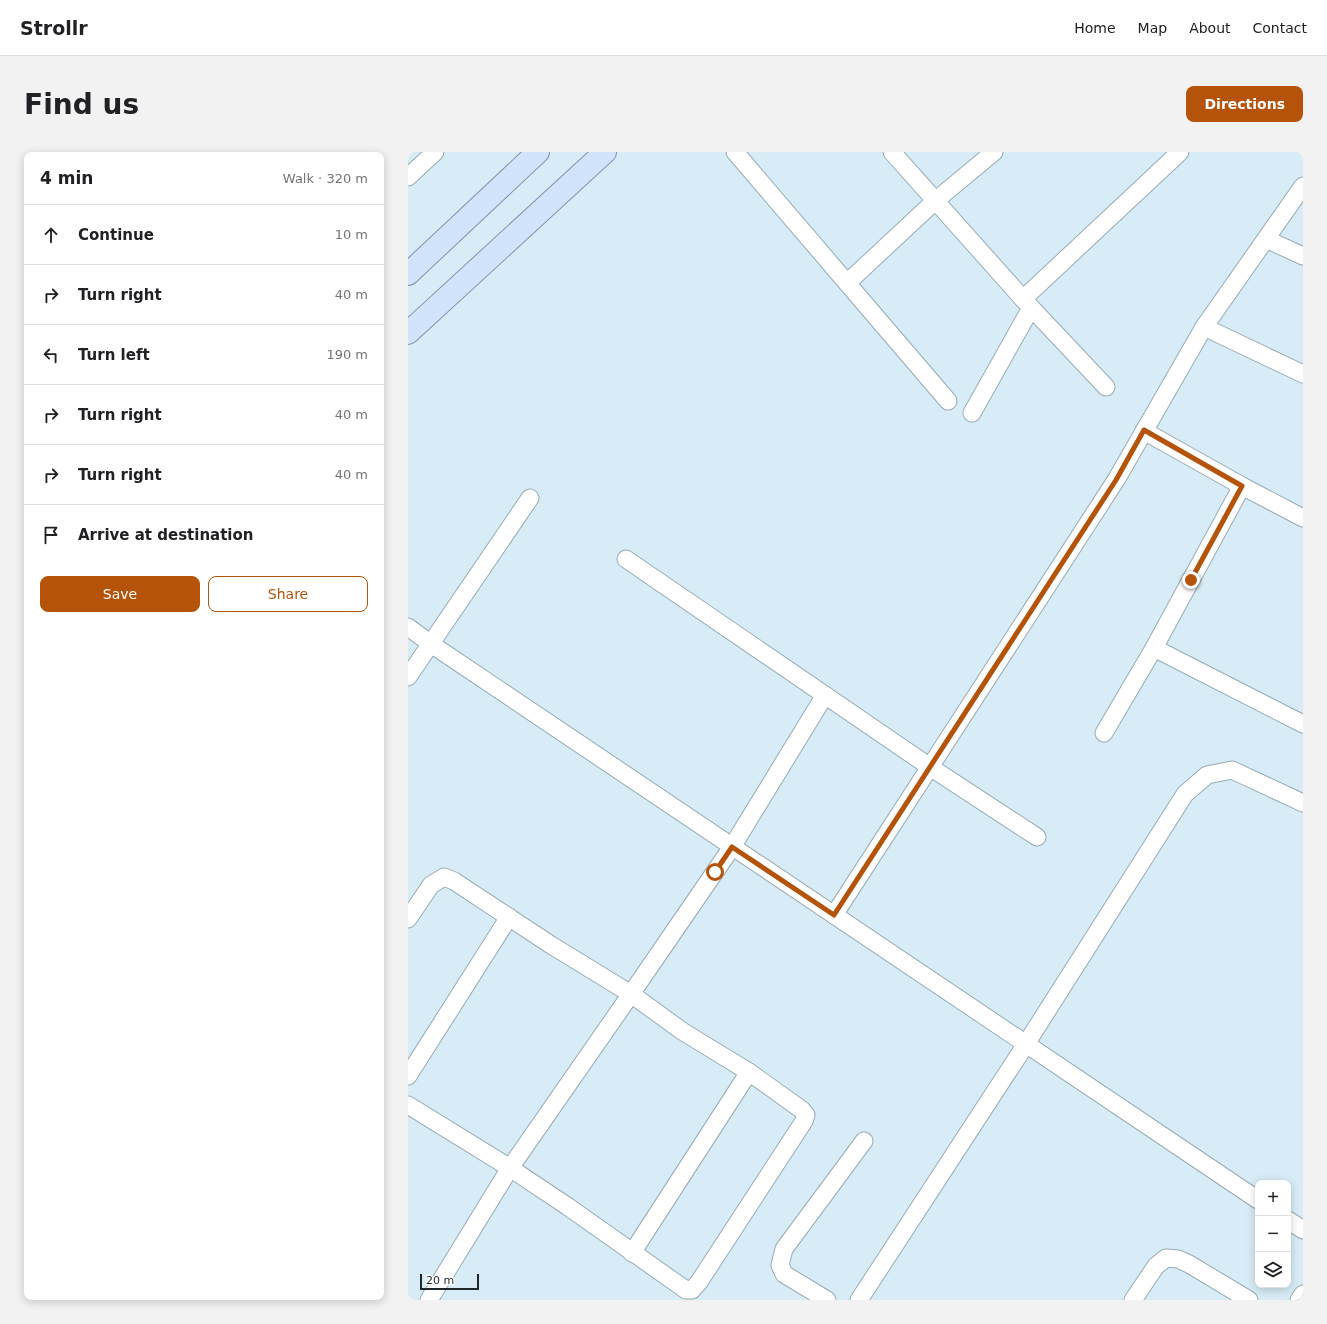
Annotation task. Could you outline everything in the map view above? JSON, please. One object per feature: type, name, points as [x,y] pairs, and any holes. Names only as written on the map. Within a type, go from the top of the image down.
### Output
[{"type":"main road","points":[[408,274],[538,152]]},
{"type":"main road","points":[[408,333],[605,152]]},
{"type":"street","points":[[408,177],[435,152]]},
{"type":"street","points":[[735,152],[948,401]]},
{"type":"street","points":[[892,152],[1027,304],[1106,387]]},
{"type":"street","points":[[847,283],[935,201],[994,152]]},
{"type":"street","points":[[972,413],[1027,304],[1180,152]]},
{"type":"street","points":[[834,915],[1116,480],[1204,327],[1303,186]]},
{"type":"street","points":[[1266,239],[1303,256]]},
{"type":"street","points":[[1204,327],[1303,374]]},
{"type":"street","points":[[1144,430],[1242,486],[1303,518]]},
{"type":"street","points":[[1104,733],[1154,648],[1242,486]]},
{"type":"street","points":[[408,677],[530,498]]},
{"type":"street","points":[[626,559],[825,696],[1037,837]]},
{"type":"street","points":[[408,627],[732,847],[1255,1198]]},
{"type":"street","points":[[1154,648],[1303,724]]},
{"type":"street","points":[[429,1300],[510,1168],[732,847],[825,696]]},
{"type":"street","points":[[858,1300],[1026,1044],[1185,794],[1207,775],[1232,770],[1303,803]]},
{"type":"street","points":[[408,919],[431,885],[444,877],[454,881],[631,994],[682,1031],[749,1072],[802,1110],[806,1115],[699,1282],[692,1290],[684,1289],[567,1206],[510,1168],[408,1104]]},
{"type":"street","points":[[408,1076],[509,917]]},
{"type":"street","points":[[632,1253],[749,1072]]},
{"type":"street","points":[[827,1300],[784,1274],[780,1265],[784,1249],[864,1141]]},
{"type":"street","points":[[1291,1222],[1303,1230]]},
{"type":"street","points":[[1133,1300],[1156,1266],[1166,1258],[1178,1258],[1249,1300]]},
{"type":"street","points":[[1299,1300],[1303,1294]]},
{"type":"route","points":[[715,872],[732,847],[834,915],[1116,480],[1144,430],[1242,486],[1191,580]]}]
